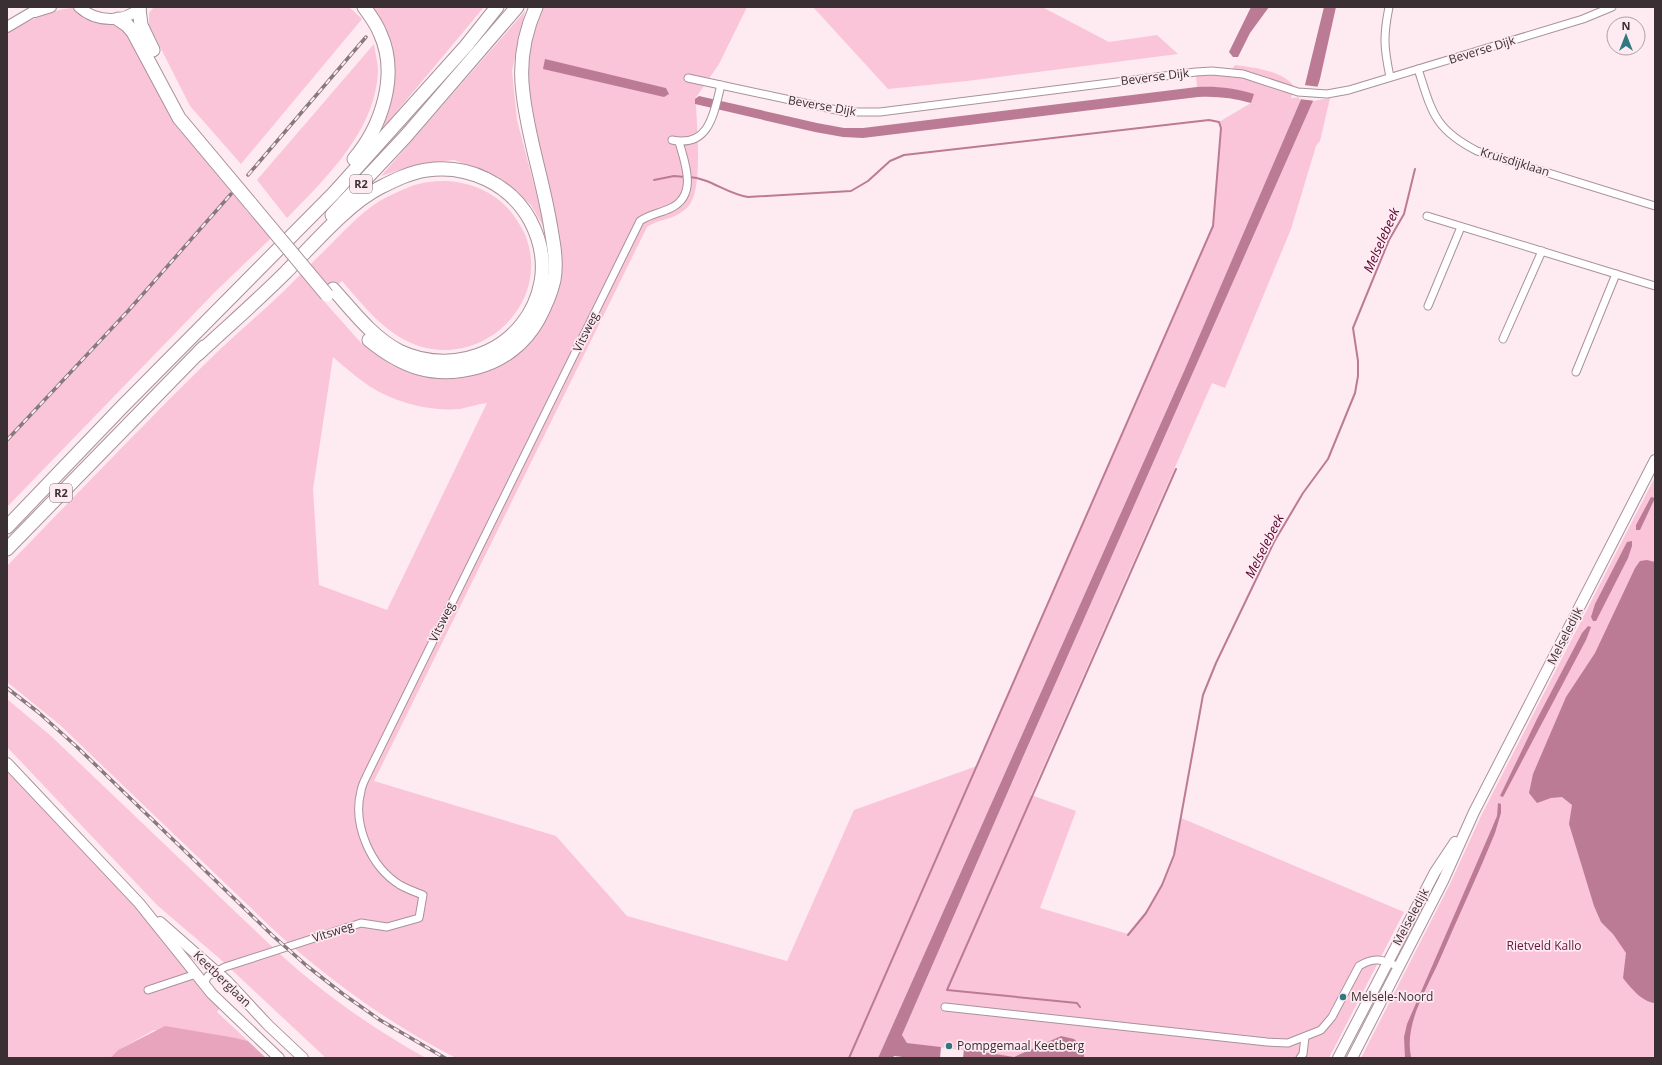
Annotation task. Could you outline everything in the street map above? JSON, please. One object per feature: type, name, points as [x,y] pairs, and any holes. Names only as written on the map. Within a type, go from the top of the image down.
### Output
[{"type":"highway","points":[[274,255],[362,149],[380,116],[387,86],[388,64],[381,33],[364,7]]},
{"type":"highway","name":"R2","points":[[7,527],[186,341],[274,255],[334,193],[466,46],[497,7]]},
{"type":"highway","name":"R2","points":[[7,549],[306,243],[406,136],[517,7]]},
{"type":"highway","points":[[118,19],[127,25],[133,32],[179,118],[253,201],[330,292],[367,339],[385,353],[412,367],[436,372],[455,372],[494,362],[516,348],[533,330],[546,304],[554,280],[555,256],[547,205],[526,118],[522,91],[524,44],[529,22],[536,7]]},
{"type":"highway","points":[[140,8],[141,25],[145,35],[186,113],[253,201]]},
{"type":"highway","points":[[198,354],[275,283],[359,201],[379,188],[414,173],[428,170],[447,169],[464,171],[483,177],[497,184],[524,209],[538,236],[542,260],[541,281],[536,299],[528,316],[519,329],[507,340],[490,350],[473,357],[455,361],[436,361],[414,357],[398,350],[382,340],[330,292]]},
{"type":"main road","points":[[32,14],[41,7]]},
{"type":"main road","points":[[7,27],[32,14],[51,7]]},
{"type":"main road","points":[[80,7],[91,15],[100,18],[118,19],[126,17],[140,8]]},
{"type":"main road","name":"Melseledijk","points":[[1352,1058],[1443,881],[1474,812],[1655,460]]},
{"type":"main road","name":"Keetberglaan","points":[[7,763],[139,903],[212,994],[279,1058]]},
{"type":"main road","name":"Melseledijk","points":[[1338,1058],[1435,872],[1474,812]]},
{"type":"main road","name":"Keetberglaan","points":[[139,903],[216,972],[303,1058]]},
{"type":"street","points":[[1389,7],[1384,38],[1384,54],[1390,77]]},
{"type":"street","name":"Beverse Dijk","points":[[688,78],[820,108],[863,113],[1201,71],[1243,74],[1298,92],[1320,94],[1335,93],[1585,18],[1612,7]]},
{"type":"street","name":"Kruisdijklaan","points":[[1418,69],[1431,110],[1448,134],[1460,142],[1477,151],[1655,206]]},
{"type":"street","name":"Vitsweg","points":[[216,972],[225,967],[361,923],[387,927],[419,918],[423,895],[400,885],[384,871],[369,852],[361,829],[359,812],[360,791],[640,221],[648,216],[671,209],[684,198],[688,182],[687,169],[676,141],[700,136],[709,128],[721,85]]},
{"type":"street","points":[[1427,216],[1655,286]]},
{"type":"street","points":[[1428,306],[1461,227]]},
{"type":"street","points":[[1503,340],[1542,251]]},
{"type":"street","points":[[1576,372],[1616,274]]},
{"type":"street","points":[[945,1007],[1266,1042],[1288,1043],[1321,1030],[1332,1017],[1359,966],[1368,961],[1376,960],[1388,961],[1399,967]]},
{"type":"street","points":[[204,983],[208,976],[216,972]]},
{"type":"street","points":[[148,990],[196,974]]},
{"type":"street","points":[[1300,1058],[1303,1054],[1305,1037]]},
{"type":"green space","points":[[154,7],[349,7],[362,19],[241,164],[190,106],[149,25],[149,13]]},
{"type":"green space","points":[[370,7],[484,7],[383,128],[395,79],[391,43],[374,11]]},
{"type":"green space","points":[[541,7],[747,7],[719,64],[695,99],[698,141],[698,170],[697,183],[690,203],[687,208],[679,214],[651,224],[647,227],[374,781],[556,836],[627,916],[787,961],[854,810],[977,766],[1213,226],[1221,128],[1219,122],[1251,103],[1252,99],[1239,90],[1197,87],[1196,74],[1229,75],[1235,65],[1258,69],[1276,74],[1290,82],[1294,87],[1291,98],[1302,97],[1185,369],[878,1058],[456,1058],[384,1016],[317,967],[275,931],[60,725],[7,682],[7,566],[205,364],[285,290],[353,223],[380,201],[413,186],[441,181],[466,184],[489,193],[499,200],[516,219],[527,240],[531,265],[528,288],[518,309],[504,326],[485,340],[463,348],[440,350],[416,345],[405,340],[384,326],[342,281],[319,301],[322,299],[362,344],[391,365],[410,373],[435,378],[456,379],[496,368],[520,351],[559,281],[527,90],[529,45]],"holes":[[[545,60],[666,88],[668,93]],[[333,357],[354,375],[374,389],[408,403],[428,408],[442,409],[460,409],[487,403],[387,610],[319,585],[313,489]]]},
{"type":"green space","points":[[813,7],[1042,7],[1109,42],[1157,35],[1178,54],[967,81],[888,89]]},
{"type":"green space","points":[[74,8],[92,21],[103,24],[112,24],[124,29],[247,207],[245,209],[271,238],[214,293],[7,507],[7,33],[46,14]]},
{"type":"green space","points":[[525,11],[512,71],[517,120],[546,231],[531,205],[499,177],[454,160],[418,164],[381,176]]},
{"type":"green space","points":[[374,44],[378,64],[375,93],[359,133],[332,169],[287,218],[257,180]]},
{"type":"green space","points":[[1330,98],[1320,141],[1316,146],[1291,229],[1225,388],[1212,383],[1031,795],[1076,811],[1040,908],[1128,934],[1149,907],[1166,877],[1174,855],[1181,818],[1404,912],[1329,1058],[1084,1058],[1084,1048],[1061,1036],[1014,1057],[907,1043],[902,1035],[1023,757],[1313,101]]},
{"type":"green space","name":"Rietveld Kallo","points":[[1655,477],[1655,1058],[1361,1058],[1450,884],[1481,816]]},
{"type":"green space","points":[[7,699],[51,736],[284,958],[342,1005],[383,1033],[426,1058],[326,1058],[219,958],[158,906],[7,747]]},
{"type":"green space","points":[[7,769],[139,910],[221,1007],[217,1012],[248,1041],[236,1038],[154,1030],[118,1050],[110,1058],[7,1058]]},
{"type":"shaded area","points":[[1251,7],[1269,7],[1250,33],[1238,57],[1233,57],[1229,52]]},
{"type":"shaded area","points":[[1324,7],[1336,7],[1320,79],[1313,101],[1023,757],[902,1035],[907,1043],[941,1047],[940,1058],[911,1058],[894,1056],[893,1058],[878,1058],[1185,369],[1302,97]]},
{"type":"shaded area","points":[[545,59],[666,88],[669,94],[664,97],[543,69]]},
{"type":"shaded area","points":[[1197,87],[1226,88],[1254,94],[1251,103],[1225,98],[1198,97],[863,138],[843,137],[815,132],[695,104],[695,99],[699,96],[817,123],[844,128],[863,128]]},
{"type":"shaded area","points":[[1651,497],[1655,498],[1640,530],[1636,530],[1636,525]]},
{"type":"shaded area","points":[[1632,541],[1628,558],[1596,621],[1593,621],[1591,617],[1595,604],[1627,542]]},
{"type":"shaded area","points":[[1647,560],[1655,562],[1655,1003],[1641,997],[1623,978],[1626,953],[1613,934],[1601,922],[1594,906],[1569,824],[1572,805],[1562,797],[1551,798],[1537,803],[1529,793],[1533,774],[1566,697],[1595,653],[1635,568],[1640,561]]},
{"type":"shaded area","points":[[1588,626],[1591,627],[1586,640],[1503,797],[1500,796],[1537,719],[1582,633]]},
{"type":"shaded area","points":[[1498,803],[1501,804],[1501,813],[1495,833],[1418,1006],[1411,1032],[1411,1057],[1405,1058],[1404,1037],[1407,1024],[1497,816]]},
{"type":"shaded area","points":[[165,1026],[248,1041],[266,1058],[110,1058],[118,1050]]},
{"type":"shaded area","points":[[1061,1036],[1074,1039],[1084,1048],[1084,1058],[963,1058],[964,1049],[1014,1057]]},
{"type":"pier","points":[[1304,85],[1320,87],[1316,101],[1299,99]]},
{"type":"waterway","points":[[689,177],[704,180],[733,193],[748,197],[851,191],[868,181],[890,161],[904,155],[1209,120],[1219,122],[1221,128],[1213,226],[849,1058]]},
{"type":"waterway","name":"Melselebeek","points":[[1128,935],[1146,913],[1162,885],[1174,855],[1203,695],[1216,663],[1274,542],[1303,493],[1328,459],[1355,393],[1358,376],[1358,361],[1353,328],[1389,240],[1404,214],[1415,169]]},
{"type":"waterway","points":[[654,180],[674,176],[685,177]]},
{"type":"waterway","points":[[1080,1007],[1077,1003],[947,990],[1176,469]]},
{"type":"railway","points":[[248,175],[366,37]]},
{"type":"railway","points":[[7,440],[128,311],[231,194]]},
{"type":"railway","points":[[7,688],[38,712],[77,747],[272,935],[307,966],[380,1020],[445,1058]]},
{"type":"place","name":"Melsele-Noord","points":[[1343,997]]},
{"type":"place","name":"Pompgemaal Keetberg","points":[[949,1046]]}]
